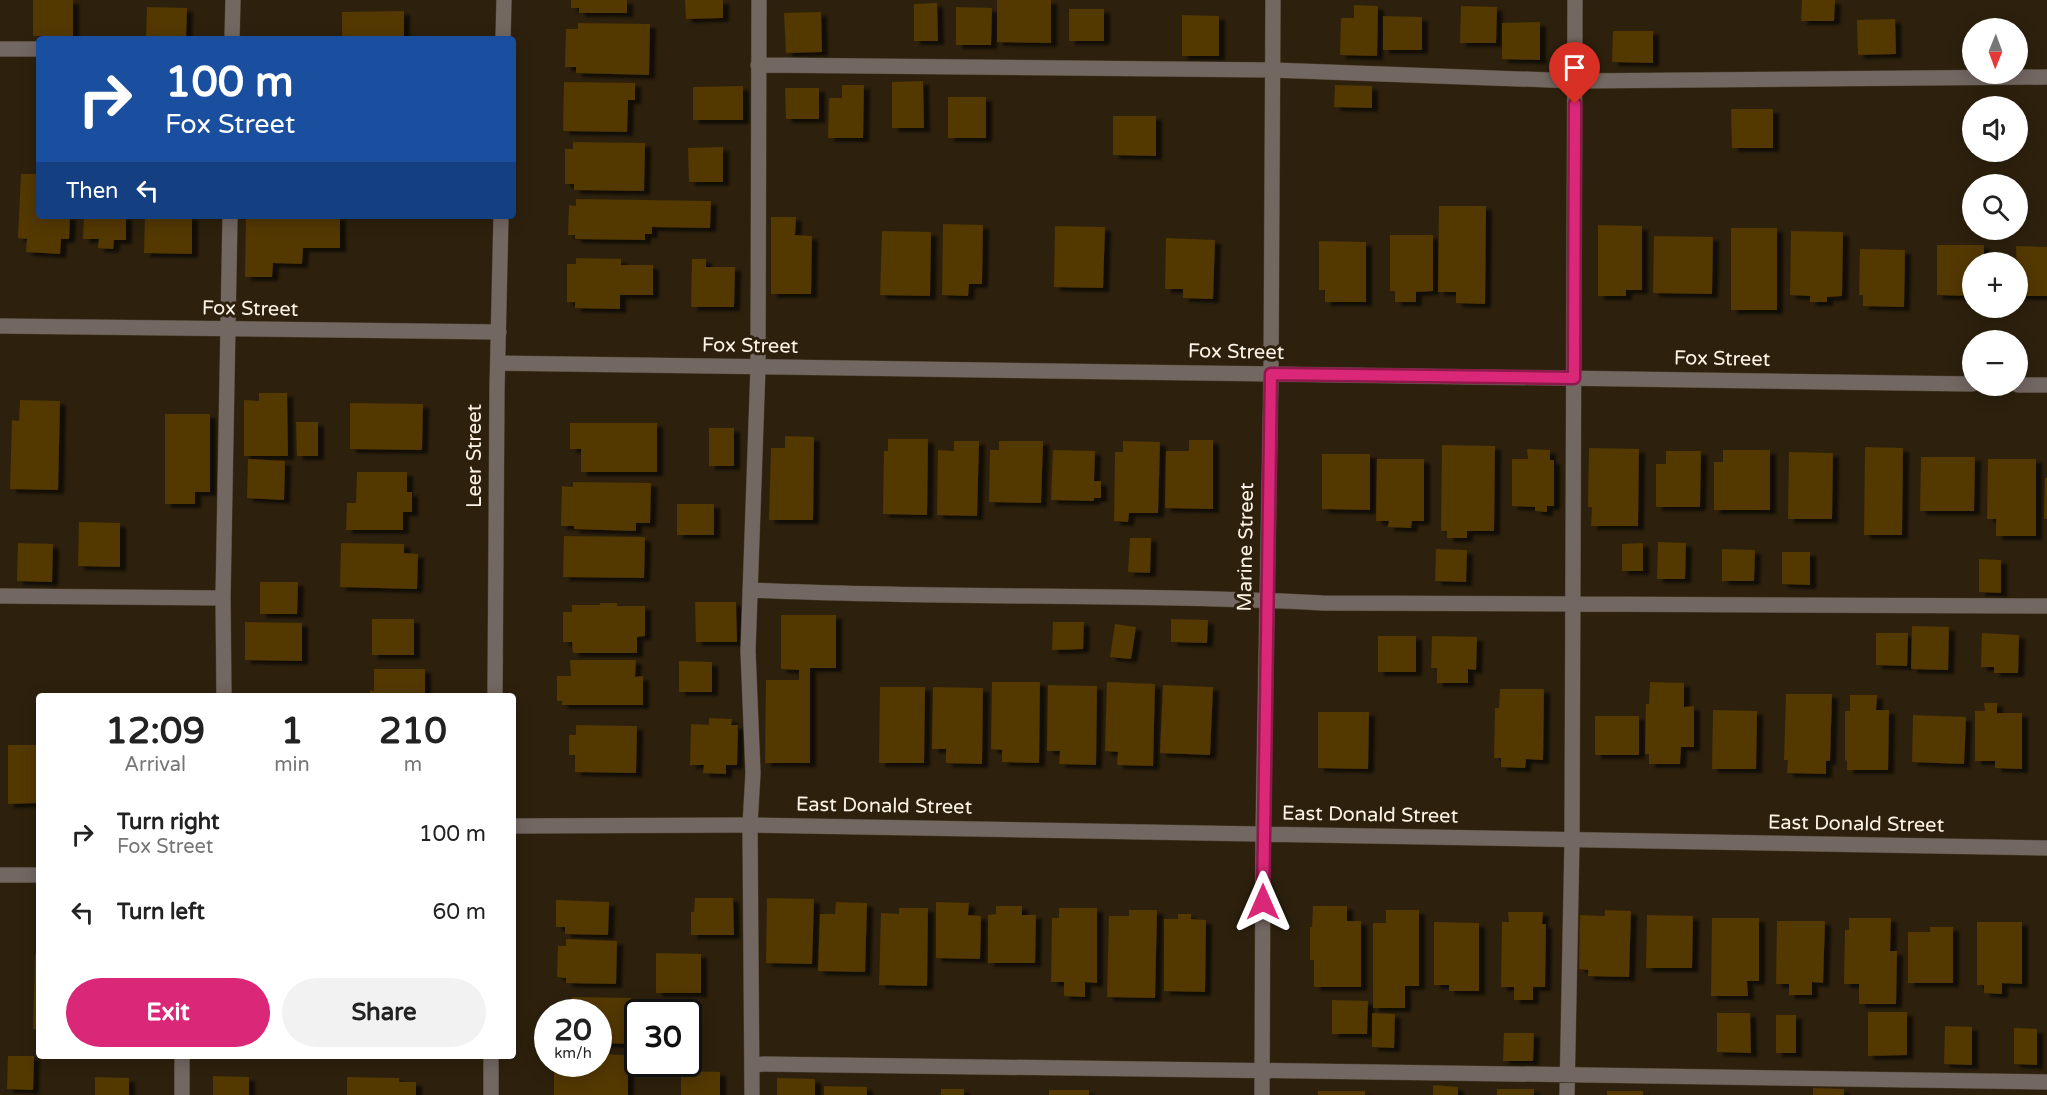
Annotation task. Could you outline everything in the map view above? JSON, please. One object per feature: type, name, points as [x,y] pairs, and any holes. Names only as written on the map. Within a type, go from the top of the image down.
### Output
[{"type":"street","points":[[232,36],[233,0]]},
{"type":"street","points":[[503,36],[504,0]]},
{"type":"street","points":[[752,1095],[750,825],[753,773],[748,651],[758,367],[759,0]]},
{"type":"street","name":"Marine Street","points":[[1262,1095],[1263,833],[1271,374],[1274,0]]},
{"type":"street","points":[[1567,1095],[1572,841],[1571,603],[1575,0]]},
{"type":"street","points":[[0,49],[36,49]]},
{"type":"street","points":[[758,65],[1272,70],[1576,81],[2047,77]]},
{"type":"street","points":[[224,693],[223,598],[230,219]]},
{"type":"street","name":"Leer Street","points":[[495,693],[501,219]]},
{"type":"street","name":"Fox Street","points":[[0,326],[499,332]]},
{"type":"street","name":"Fox Street","points":[[498,363],[1962,384]]},
{"type":"street","points":[[2028,385],[2047,386]]},
{"type":"street","points":[[750,590],[858,595],[1266,599],[1323,603],[2047,606]]},
{"type":"street","points":[[0,596],[223,598]]},
{"type":"street","name":"East Donald Street","points":[[516,826],[750,825],[2047,848]]},
{"type":"street","points":[[0,875],[36,875]]},
{"type":"street","points":[[182,1059],[182,1095]]},
{"type":"street","points":[[491,1059],[491,1095]]},
{"type":"street","points":[[753,1064],[1262,1069],[1567,1076],[2047,1082]]},
{"type":"building","points":[[33,0],[73,0],[73,36],[33,36]]},
{"type":"building","points":[[571,0],[627,0],[627,13],[579,13],[579,8],[571,8]]},
{"type":"building","points":[[685,0],[723,0],[723,18],[686,19]]},
{"type":"building","points":[[997,0],[1051,0],[1051,43],[997,42]]},
{"type":"building","points":[[1802,0],[1835,0],[1834,21],[1801,21]]},
{"type":"building","points":[[937,3],[938,41],[914,41],[914,4]]},
{"type":"building","points":[[1354,5],[1378,6],[1377,56],[1340,55],[1341,18],[1354,18]]},
{"type":"building","points":[[1461,6],[1497,7],[1496,43],[1460,43]]},
{"type":"building","points":[[147,7],[187,8],[186,36],[146,36]]},
{"type":"building","points":[[956,7],[992,8],[991,45],[956,45]]},
{"type":"building","points":[[1069,9],[1104,9],[1104,41],[1069,41]]},
{"type":"building","points":[[404,11],[404,36],[342,36],[342,12]]},
{"type":"building","points":[[821,12],[822,52],[786,53],[784,13]]},
{"type":"building","points":[[1182,15],[1219,16],[1219,56],[1182,56]]},
{"type":"building","points":[[1383,16],[1422,17],[1422,50],[1383,50]]},
{"type":"building","points":[[1895,19],[1896,54],[1858,55],[1857,20]]},
{"type":"building","points":[[1540,22],[1540,60],[1502,59],[1502,23]]},
{"type":"building","points":[[578,23],[650,24],[649,75],[576,73],[576,67],[565,67],[566,29],[578,29]]},
{"type":"building","points":[[1613,31],[1653,31],[1653,63],[1612,62]]},
{"type":"building","points":[[923,81],[924,128],[892,128],[892,82]]},
{"type":"building","points":[[564,82],[635,83],[635,100],[628,100],[627,132],[563,131]]},
{"type":"building","points":[[842,85],[864,85],[863,138],[828,138],[829,98],[842,98]]},
{"type":"building","points":[[1335,85],[1372,86],[1372,108],[1334,107]]},
{"type":"building","points":[[743,86],[743,120],[693,120],[693,87]]},
{"type":"building","points":[[785,88],[819,88],[819,119],[786,119]]},
{"type":"building","points":[[948,97],[986,97],[986,138],[948,138]]},
{"type":"building","points":[[1731,109],[1773,109],[1773,148],[1732,148]]},
{"type":"building","points":[[1113,116],[1156,116],[1156,156],[1113,155]]},
{"type":"building","points":[[573,142],[645,143],[644,191],[574,190],[574,184],[565,184],[565,149],[573,149]]},
{"type":"building","points":[[723,147],[723,182],[689,182],[688,148]]},
{"type":"building","points":[[21,174],[36,174],[36,219],[70,219],[69,239],[61,239],[60,254],[26,252],[27,239],[18,238]]},
{"type":"building","points":[[576,199],[711,201],[710,228],[652,227],[652,234],[645,234],[645,240],[575,239],[575,235],[568,235],[569,205],[576,206]]},
{"type":"building","points":[[1439,206],[1486,206],[1485,304],[1456,303],[1456,292],[1438,292]]},
{"type":"building","points":[[771,217],[796,217],[795,235],[812,236],[811,294],[771,294]]},
{"type":"building","points":[[84,219],[126,219],[126,240],[114,240],[113,249],[98,248],[99,239],[83,239]]},
{"type":"building","points":[[145,219],[192,219],[192,254],[144,253]]},
{"type":"building","points":[[246,219],[340,219],[340,248],[303,248],[302,264],[273,263],[272,277],[245,277]]},
{"type":"building","points":[[943,224],[983,225],[982,284],[969,284],[968,296],[942,295]]},
{"type":"building","points":[[1598,225],[1642,226],[1642,290],[1626,290],[1626,296],[1598,296]]},
{"type":"building","points":[[1055,226],[1105,227],[1103,288],[1054,287]]},
{"type":"building","points":[[1731,228],[1777,228],[1777,310],[1731,310]]},
{"type":"building","points":[[882,231],[931,232],[930,296],[880,295]]},
{"type":"building","points":[[1791,231],[1843,232],[1842,296],[1827,297],[1827,302],[1810,302],[1810,296],[1790,295]]},
{"type":"building","points":[[1390,235],[1433,235],[1433,291],[1416,292],[1416,302],[1395,302],[1395,291],[1390,291]]},
{"type":"building","points":[[1654,236],[1713,237],[1712,294],[1653,293]]},
{"type":"building","points":[[1166,238],[1215,240],[1213,299],[1183,298],[1183,289],[1165,289]]},
{"type":"building","points":[[1319,241],[1366,242],[1366,302],[1325,302],[1325,290],[1319,290]]},
{"type":"building","points":[[1937,245],[1984,245],[1984,252],[1962,252],[1962,296],[1937,295]]},
{"type":"building","points":[[2016,246],[2047,247],[2047,296],[2028,296],[2028,252],[2016,252]]},
{"type":"building","points":[[1860,249],[1905,250],[1904,307],[1863,306],[1863,295],[1859,295]]},
{"type":"building","points":[[576,258],[621,259],[621,265],[653,265],[653,295],[620,295],[620,309],[575,308],[575,302],[567,302],[567,264],[576,264]]},
{"type":"building","points":[[692,259],[706,259],[706,267],[735,267],[734,307],[691,307]]},
{"type":"building","points":[[259,393],[287,393],[288,456],[244,456],[244,400],[259,401]]},
{"type":"building","points":[[20,400],[60,401],[58,490],[10,489],[12,420],[19,421]]},
{"type":"building","points":[[350,403],[423,404],[422,450],[350,449]]},
{"type":"building","points":[[165,414],[210,414],[210,492],[195,492],[195,504],[165,504]]},
{"type":"building","points":[[296,422],[318,422],[318,456],[297,456]]},
{"type":"building","points":[[570,423],[657,423],[657,472],[581,472],[581,449],[570,449]]},
{"type":"building","points":[[709,428],[734,428],[734,466],[709,466]]},
{"type":"building","points":[[785,436],[814,437],[813,520],[769,520],[771,448],[785,448]]},
{"type":"building","points":[[888,439],[928,439],[927,515],[883,514],[884,451],[888,451]]},
{"type":"building","points":[[1189,440],[1213,440],[1213,509],[1165,508],[1166,451],[1189,451]]},
{"type":"building","points":[[954,441],[979,441],[977,516],[937,515],[938,450],[954,451]]},
{"type":"building","points":[[999,441],[1043,441],[1041,503],[989,502],[990,450],[999,450]]},
{"type":"building","points":[[1123,441],[1160,442],[1158,513],[1129,513],[1128,522],[1114,521],[1115,452],[1123,452]]},
{"type":"building","points":[[1442,445],[1495,446],[1494,531],[1467,531],[1467,538],[1447,538],[1447,531],[1441,531]]},
{"type":"building","points":[[1865,447],[1903,448],[1902,535],[1864,535]]},
{"type":"building","points":[[1589,448],[1639,449],[1638,526],[1591,526],[1592,507],[1588,507]]},
{"type":"building","points":[[1527,449],[1550,450],[1550,460],[1554,460],[1554,506],[1547,506],[1547,512],[1535,511],[1535,507],[1512,506],[1512,459],[1528,459]]},
{"type":"building","points":[[1053,450],[1095,451],[1094,481],[1101,481],[1101,498],[1094,498],[1094,501],[1051,500]]},
{"type":"building","points":[[1723,450],[1770,450],[1770,510],[1714,510],[1714,462],[1723,462]]},
{"type":"building","points":[[1666,451],[1701,451],[1700,507],[1656,507],[1656,464],[1666,464]]},
{"type":"building","points":[[1789,452],[1833,453],[1832,519],[1788,519]]},
{"type":"building","points":[[1322,454],[1370,454],[1370,510],[1322,509]]},
{"type":"building","points":[[1921,457],[1975,457],[1974,511],[1920,511]]},
{"type":"building","points":[[248,459],[285,461],[284,500],[247,498]]},
{"type":"building","points":[[1377,459],[1424,459],[1424,521],[1412,521],[1411,528],[1388,527],[1389,521],[1376,521]]},
{"type":"building","points":[[1988,459],[2036,459],[2036,536],[1996,536],[1996,519],[1987,519]]},
{"type":"building","points":[[357,472],[407,472],[407,492],[412,492],[412,512],[403,512],[403,530],[346,530],[347,503],[356,503]]},
{"type":"building","points":[[2045,478],[2047,478],[2047,519],[2044,519]]},
{"type":"building","points":[[573,482],[651,483],[650,523],[636,523],[636,531],[574,529],[574,526],[561,526],[562,486],[573,487]]},
{"type":"building","points":[[677,504],[714,504],[714,535],[677,535]]},
{"type":"building","points":[[79,522],[120,523],[120,567],[78,566]]},
{"type":"building","points":[[564,536],[645,537],[644,578],[563,577]]},
{"type":"building","points":[[1130,538],[1151,538],[1150,573],[1128,572]]},
{"type":"building","points":[[1658,542],[1686,543],[1685,579],[1657,579]]},
{"type":"building","points":[[18,543],[53,544],[52,582],[17,581]]},
{"type":"building","points":[[341,543],[404,544],[404,553],[418,554],[417,589],[340,587]]},
{"type":"building","points":[[1643,543],[1643,571],[1622,571],[1622,544]]},
{"type":"building","points":[[1436,549],[1467,550],[1466,582],[1435,581]]},
{"type":"building","points":[[1722,549],[1755,550],[1754,581],[1722,581]]},
{"type":"building","points":[[1782,552],[1810,552],[1810,585],[1782,584]]},
{"type":"building","points":[[1979,559],[2001,560],[2001,593],[1979,592]]},
{"type":"building","points":[[260,582],[298,582],[297,614],[260,614]]},
{"type":"building","points":[[695,602],[736,602],[737,642],[696,642]]},
{"type":"building","points":[[600,603],[617,603],[617,606],[645,606],[645,636],[637,637],[637,653],[573,653],[572,642],[563,642],[563,612],[572,612],[572,605],[600,605]]},
{"type":"building","points":[[781,615],[836,615],[836,668],[810,668],[810,763],[765,763],[766,680],[799,680],[799,670],[781,669]]},
{"type":"building","points":[[372,619],[414,619],[414,655],[372,655]]},
{"type":"building","points":[[1171,619],[1208,620],[1207,643],[1171,642]]},
{"type":"building","points":[[245,622],[302,623],[302,661],[245,660]]},
{"type":"building","points":[[1053,622],[1084,622],[1083,649],[1052,650]]},
{"type":"building","points":[[1115,624],[1136,627],[1131,659],[1110,657]]},
{"type":"building","points":[[1912,626],[1949,627],[1948,670],[1911,669]]},
{"type":"building","points":[[1876,633],[1908,633],[1907,666],[1876,665]]},
{"type":"building","points":[[1982,633],[2019,635],[2018,673],[1994,673],[1994,667],[1981,667]]},
{"type":"building","points":[[1378,636],[1416,636],[1416,672],[1378,672]]},
{"type":"building","points":[[1432,636],[1477,637],[1476,670],[1468,669],[1468,683],[1437,683],[1437,668],[1431,668]]},
{"type":"building","points":[[570,660],[636,660],[635,677],[643,676],[643,705],[562,705],[562,701],[557,701],[557,676],[571,676]]},
{"type":"building","points":[[679,661],[712,662],[712,692],[679,692]]},
{"type":"building","points":[[374,669],[425,669],[425,693],[370,693],[370,690],[374,691]]},
{"type":"building","points":[[992,682],[1040,682],[1039,763],[1002,762],[1002,750],[991,749]]},
{"type":"building","points":[[1107,682],[1155,684],[1153,766],[1117,765],[1118,752],[1105,751]]},
{"type":"building","points":[[1650,682],[1684,683],[1684,707],[1694,706],[1694,747],[1681,747],[1680,764],[1649,764],[1649,754],[1645,754],[1646,704],[1649,704]]},
{"type":"building","points":[[1048,685],[1097,686],[1096,765],[1059,764],[1060,751],[1047,751]]},
{"type":"building","points":[[1163,685],[1213,687],[1210,755],[1160,753]]},
{"type":"building","points":[[880,687],[925,687],[924,763],[879,763]]},
{"type":"building","points":[[933,687],[983,688],[982,764],[946,763],[946,749],[932,749]]},
{"type":"building","points":[[1500,689],[1544,689],[1543,760],[1526,759],[1525,768],[1501,767],[1501,758],[1494,758],[1495,708],[1499,708]]},
{"type":"building","points":[[1786,694],[1832,694],[1830,761],[1826,761],[1826,774],[1787,773],[1788,760],[1784,760]]},
{"type":"building","points":[[1850,695],[1877,695],[1876,710],[1889,710],[1888,770],[1847,770],[1845,711],[1850,711]]},
{"type":"building","points":[[1984,703],[1997,703],[1997,713],[2022,713],[2022,769],[1995,768],[1995,761],[1975,761],[1975,711],[1985,711]]},
{"type":"building","points":[[1713,710],[1757,711],[1756,769],[1712,769]]},
{"type":"building","points":[[1318,712],[1369,712],[1368,769],[1318,768]]},
{"type":"building","points":[[1913,715],[1966,717],[1964,764],[1912,762]]},
{"type":"building","points":[[1595,716],[1639,716],[1639,755],[1595,755]]},
{"type":"building","points":[[709,718],[732,719],[731,725],[738,725],[737,765],[726,765],[726,774],[703,773],[704,765],[690,765],[691,724],[709,725]]},
{"type":"building","points":[[576,725],[637,726],[636,773],[575,772],[575,755],[569,755],[569,735],[576,735]]},
{"type":"building","points":[[8,745],[36,745],[36,803],[8,804]]},
{"type":"building","points":[[695,898],[733,898],[734,935],[691,935],[691,912],[694,912]]},
{"type":"building","points":[[767,898],[814,899],[812,964],[766,963]]},
{"type":"building","points":[[556,900],[609,902],[608,935],[565,934],[565,927],[556,927]]},
{"type":"building","points":[[836,902],[867,903],[865,972],[818,971],[820,914],[835,914]]},
{"type":"building","points":[[936,902],[969,903],[968,915],[981,916],[980,959],[936,958]]},
{"type":"building","points":[[996,906],[1022,906],[1022,915],[1036,915],[1035,963],[988,963],[988,915],[996,914]]},
{"type":"building","points":[[1313,906],[1347,906],[1347,921],[1361,921],[1361,987],[1314,987],[1314,960],[1310,960],[1310,927],[1312,927]]},
{"type":"building","points":[[899,908],[928,908],[927,986],[879,985],[881,913],[899,914]]},
{"type":"building","points":[[1059,908],[1097,908],[1097,983],[1085,982],[1085,997],[1064,996],[1064,982],[1051,982],[1052,918],[1059,918]]},
{"type":"building","points":[[1129,910],[1157,910],[1155,998],[1107,997],[1109,916],[1129,916]]},
{"type":"building","points":[[1386,910],[1419,910],[1419,986],[1405,986],[1405,1008],[1373,1008],[1373,923],[1386,923]]},
{"type":"building","points":[[1605,910],[1631,911],[1629,977],[1588,976],[1588,970],[1579,969],[1580,915],[1605,916]]},
{"type":"building","points":[[1508,912],[1543,912],[1542,924],[1546,924],[1545,987],[1533,987],[1533,1000],[1514,1000],[1514,987],[1501,987],[1502,922],[1509,922]]},
{"type":"building","points":[[1178,914],[1191,914],[1191,919],[1206,920],[1205,992],[1164,991],[1164,919],[1178,919]]},
{"type":"building","points":[[1647,915],[1693,916],[1692,968],[1646,968]]},
{"type":"building","points":[[1712,918],[1759,918],[1759,981],[1747,981],[1748,996],[1711,996]]},
{"type":"building","points":[[1849,918],[1891,918],[1890,951],[1897,951],[1896,1004],[1859,1004],[1859,984],[1844,984],[1845,930],[1849,930]]},
{"type":"building","points":[[1777,921],[1825,921],[1823,983],[1812,982],[1812,995],[1789,995],[1789,984],[1776,984]]},
{"type":"building","points":[[1434,922],[1479,923],[1479,991],[1449,991],[1449,985],[1434,985]]},
{"type":"building","points":[[1977,922],[2022,922],[2022,984],[2002,983],[2002,994],[1984,993],[1984,985],[1977,985]]},
{"type":"building","points":[[1930,927],[1953,927],[1953,983],[1908,983],[1908,932],[1930,932]]},
{"type":"building","points":[[566,939],[617,941],[616,984],[566,983],[566,978],[557,977],[558,946],[566,946]]},
{"type":"building","points":[[656,953],[701,954],[701,993],[656,993]]},
{"type":"building","points":[[35,954],[36,1029],[33,1029]]},
{"type":"building","points":[[572,997],[631,998],[624,999],[624,1044],[612,1043],[612,999],[572,999]]},
{"type":"building","points":[[1332,1000],[1368,1001],[1367,1034],[1332,1034]]},
{"type":"building","points":[[1868,1012],[1907,1012],[1907,1055],[1868,1056]]},
{"type":"building","points":[[1372,1013],[1395,1014],[1394,1048],[1372,1047]]},
{"type":"building","points":[[1717,1013],[1750,1013],[1751,1053],[1717,1052]]},
{"type":"building","points":[[1776,1015],[1796,1015],[1796,1053],[1776,1053]]},
{"type":"building","points":[[1945,1026],[1972,1027],[1972,1065],[1944,1064]]},
{"type":"building","points":[[2014,1028],[2037,1029],[2037,1065],[2014,1064]]},
{"type":"building","points":[[1504,1033],[1534,1033],[1533,1061],[1503,1061]]},
{"type":"building","points":[[612,1054],[624,1055],[624,1077],[628,1077],[628,1095],[554,1095],[554,1077],[612,1077]]},
{"type":"building","points":[[8,1056],[34,1056],[33,1090],[7,1089]]},
{"type":"building","points":[[702,1072],[720,1072],[720,1095],[681,1095],[681,1077],[702,1077]]},
{"type":"building","points":[[213,1076],[249,1077],[249,1095],[213,1095]]},
{"type":"building","points":[[95,1077],[129,1078],[129,1095],[95,1095]]},
{"type":"building","points":[[347,1077],[399,1078],[399,1082],[416,1082],[416,1095],[347,1095]]},
{"type":"building","points":[[777,1078],[815,1079],[815,1095],[777,1095]]},
{"type":"building","points":[[1433,1085],[1458,1087],[1458,1095],[1433,1095]]},
{"type":"building","points":[[824,1086],[867,1087],[867,1095],[824,1095]]},
{"type":"building","points":[[1813,1088],[1844,1089],[1844,1095],[1813,1095]]},
{"type":"building","points":[[941,1089],[964,1089],[964,1095],[941,1095]]},
{"type":"building","points":[[1497,1089],[1534,1089],[1534,1095],[1497,1095]]},
{"type":"building","points":[[1049,1090],[1089,1090],[1089,1095],[1049,1095]]},
{"type":"building","points":[[1318,1091],[1365,1091],[1365,1095],[1318,1095]]},
{"type":"building","points":[[1607,1091],[1643,1091],[1643,1095],[1607,1095]]},
{"type":"route","points":[[1263,902],[1271,374],[1574,378],[1575,104]]}]
